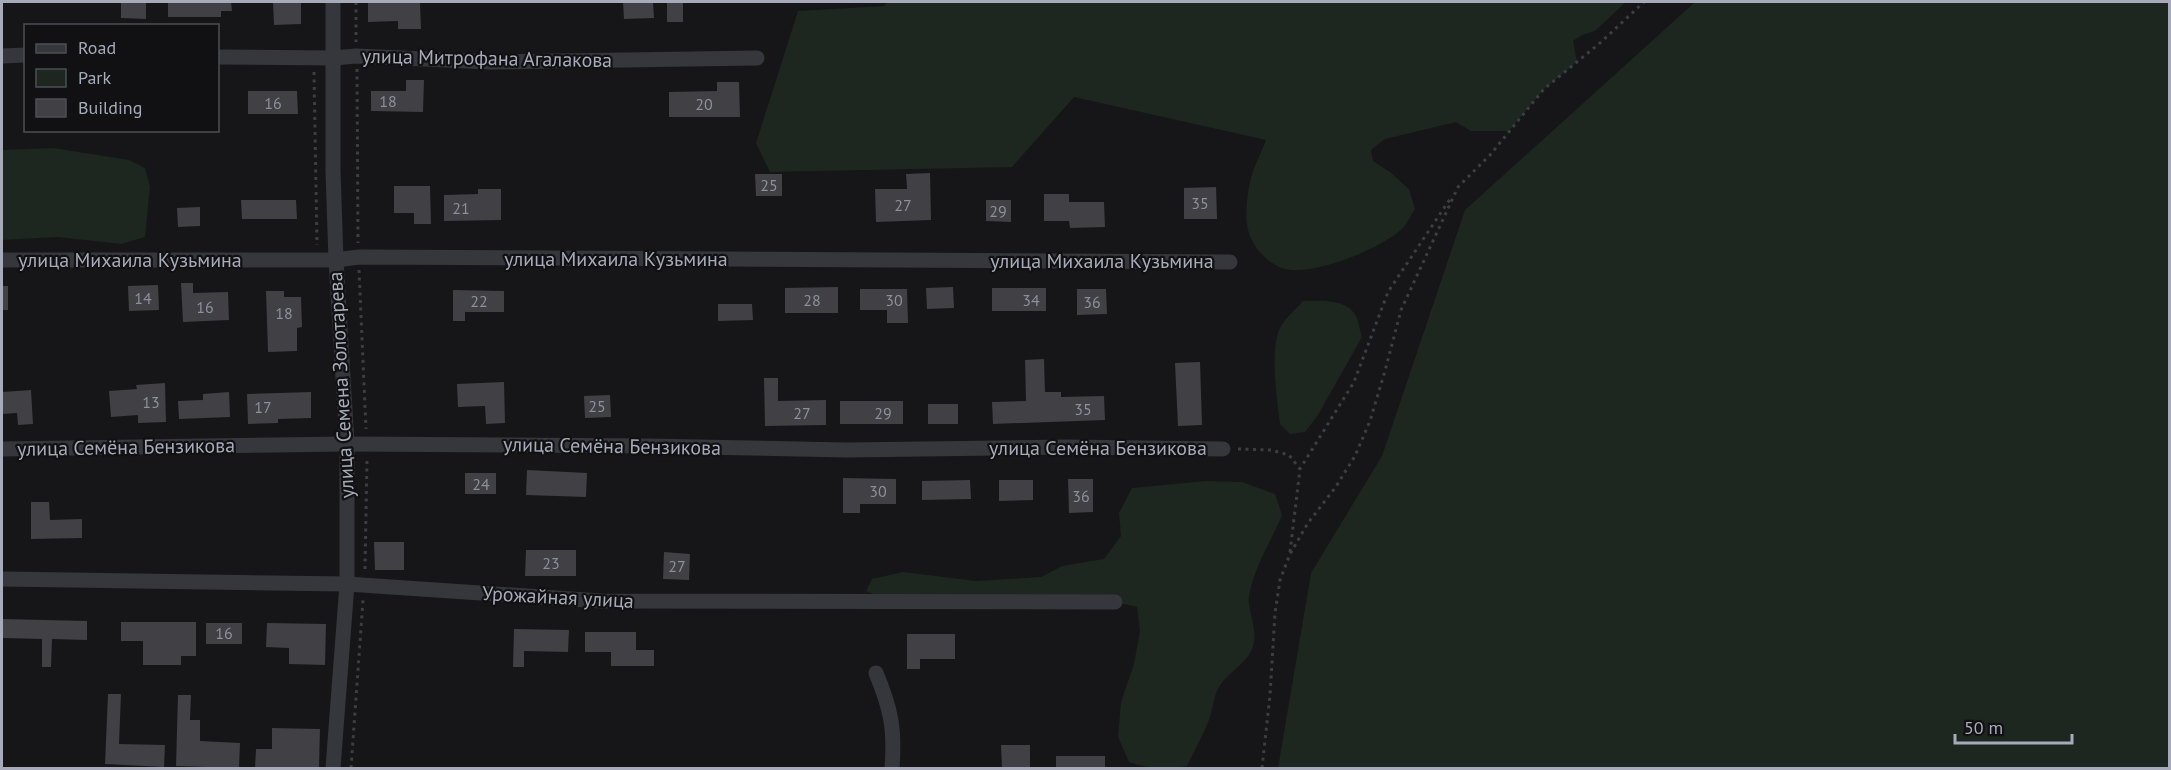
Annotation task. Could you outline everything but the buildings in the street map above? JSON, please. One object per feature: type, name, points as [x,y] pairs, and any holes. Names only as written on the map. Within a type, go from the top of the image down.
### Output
[{"type":"street","name":"улица Семена Золотарева","points":[[333,2],[333,171],[347,444],[347,584],[333,768]]},
{"type":"street","points":[[2,56],[24,55]]},
{"type":"street","name":"улица Митрофана Агалакова","points":[[219,57],[334,58],[356,56],[491,62],[757,58]]},
{"type":"street","name":"улица Михаила Кузьмина","points":[[2,260],[336,260],[359,257],[1230,262]]},
{"type":"street","name":"улица Семёна Бензикова","points":[[2,449],[347,444],[847,450],[1066,447],[1223,448]]},
{"type":"street","name":"Урожайная улица","points":[[2,579],[347,584],[601,601],[1115,602]]},
{"type":"street","points":[[876,673],[889,704],[894,741],[892,768]]},
{"type":"path","points":[[1290,554],[1300,469],[1354,382],[1388,292],[1458,187],[1490,155],[1544,89],[1600,43],[1644,2]]},
{"type":"path","points":[[314,58],[317,260]]},
{"type":"path","points":[[1262,768],[1270,695],[1275,612],[1280,580],[1290,554],[1308,523],[1335,488],[1355,456],[1376,401],[1401,310],[1458,187]]},
{"type":"path","points":[[1223,448],[1271,450],[1289,455],[1300,469]]},
{"type":"green space","points":[[887,2],[1626,2],[1595,31],[1573,41],[1577,62],[1544,89],[1509,131],[1471,131],[1456,122],[1385,139],[1371,150],[1373,161],[1409,189],[1415,209],[1406,225],[1392,237],[1350,258],[1319,267],[1292,270],[1284,269],[1269,261],[1256,248],[1247,224],[1250,182],[1266,140],[1074,97],[1012,167],[770,172],[756,143],[798,11],[884,6]]},
{"type":"green space","points":[[1695,2],[2169,2],[2169,768],[1278,768],[1311,573],[1382,456],[1465,210]]},
{"type":"green space","points":[[53,148],[129,160],[145,168],[150,187],[145,237],[121,244],[58,237],[2,240],[2,150]]},
{"type":"green space","points":[[1303,301],[1333,302],[1347,307],[1357,318],[1362,337],[1318,415],[1305,432],[1290,434],[1280,424],[1275,347],[1281,326]]},
{"type":"green space","points":[[1206,481],[1242,482],[1275,494],[1282,515],[1251,585],[1249,607],[1255,636],[1252,649],[1218,689],[1207,726],[1187,766],[1158,768],[1129,762],[1118,737],[1121,702],[1134,664],[1140,631],[1137,607],[1115,602],[892,602],[866,591],[872,579],[903,572],[976,581],[1041,577],[1062,566],[1104,559],[1121,536],[1119,513],[1132,488]]}]
